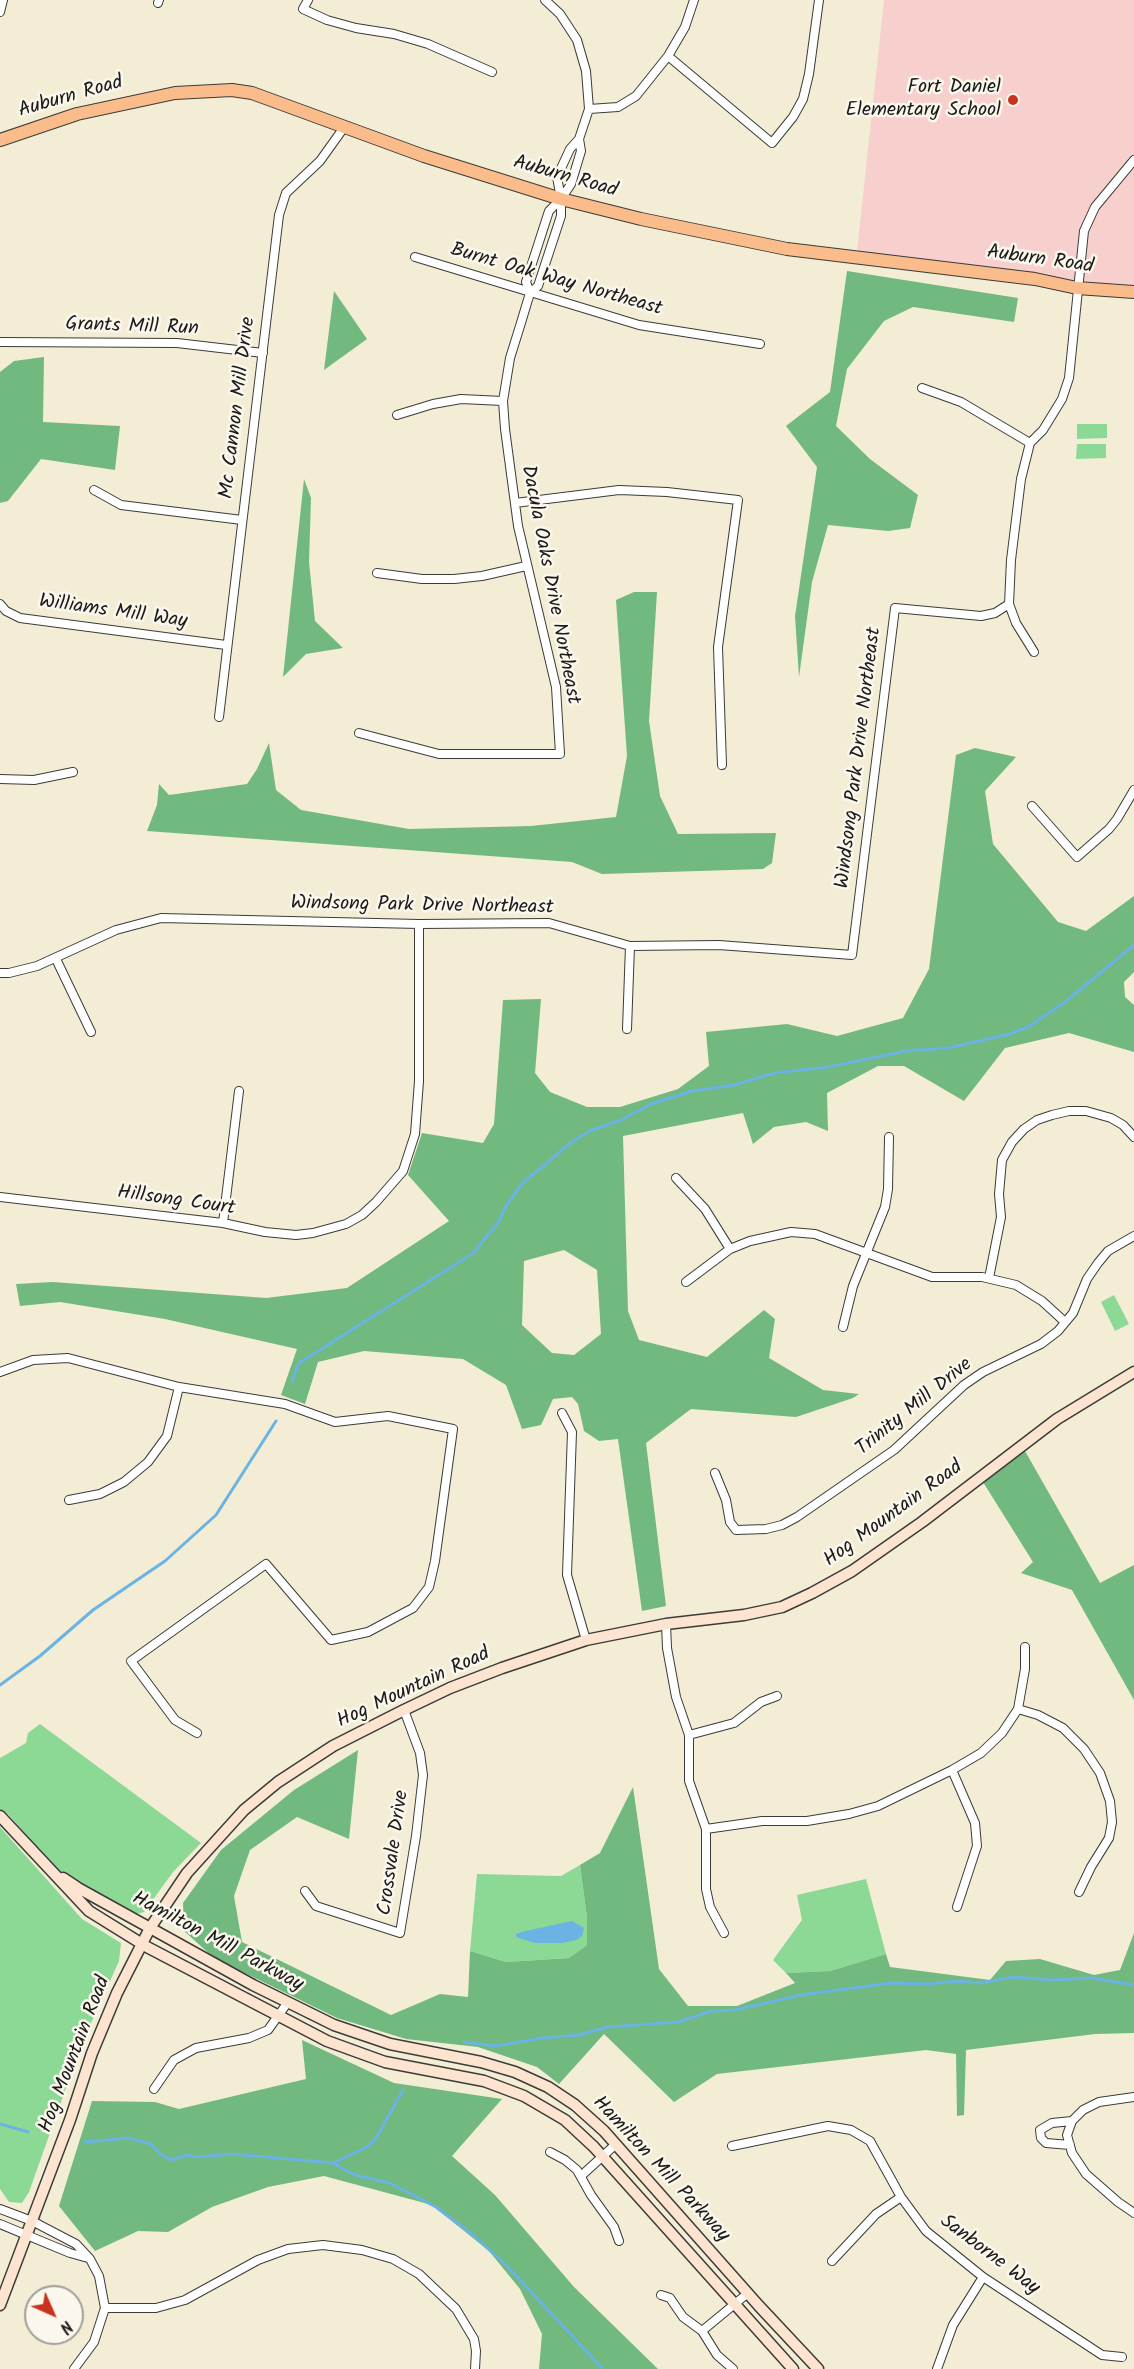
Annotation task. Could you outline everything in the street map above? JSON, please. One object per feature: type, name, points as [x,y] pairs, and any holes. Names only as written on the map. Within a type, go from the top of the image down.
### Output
[{"type":"main road","name":"Auburn Road","points":[[0,140],[77,114],[186,91],[232,90],[252,93],[424,156],[561,199],[641,219],[787,249],[1035,279],[1077,288],[1134,292]]},
{"type":"street","points":[[0,12],[3,0]]},
{"type":"street","points":[[308,0],[303,9],[327,20],[356,28],[394,34],[428,44],[492,72]]},
{"type":"street","points":[[545,0],[560,14],[577,40],[586,70],[589,110],[579,140],[581,151],[572,184],[561,199]]},
{"type":"street","points":[[589,110],[618,107],[636,96],[668,56],[685,27],[694,0]]},
{"type":"street","points":[[668,56],[772,142],[793,117],[803,99],[809,74],[819,0]]},
{"type":"street","name":"Mc Cannon Mill Drive","points":[[219,717],[279,215],[286,193],[320,161],[345,126]]},
{"type":"street","points":[[561,199],[557,177],[570,148],[579,140]]},
{"type":"street","points":[[1035,652],[1017,623],[1009,604],[1011,560],[1018,502],[1030,443],[1053,414],[1066,388],[1072,357],[1084,231],[1095,207],[1106,191],[1134,160]]},
{"type":"street","name":"Dacula Oaks Drive Northeast","points":[[530,293],[526,282],[549,211],[561,199]]},
{"type":"street","name":"Dacula Oaks Drive Northeast","points":[[359,733],[439,754],[560,754],[556,687],[526,566],[504,429],[503,400],[510,358],[530,293],[538,286],[542,277],[561,216],[561,199]]},
{"type":"street","name":"Burnt Oak Way Northeast","points":[[415,257],[639,325],[760,344]]},
{"type":"street","name":"Grants Mill Run","points":[[0,342],[177,343],[263,353]]},
{"type":"street","points":[[922,388],[961,402],[1030,443]]},
{"type":"street","points":[[397,415],[433,404],[461,399],[503,400]]},
{"type":"street","points":[[94,490],[122,505],[242,520]]},
{"type":"street","points":[[515,503],[619,490],[667,492],[738,500],[718,647],[722,765]]},
{"type":"street","points":[[377,573],[422,579],[454,579],[482,576],[526,566]]},
{"type":"street","name":"Williams Mill Way","points":[[0,604],[20,618],[226,645]]},
{"type":"street","name":"Windsong Park Drive Northeast","points":[[0,973],[37,966],[116,930],[160,918],[419,924],[549,923],[630,946],[772,947],[852,956],[896,608],[981,616],[995,613],[1009,604]]},
{"type":"street","points":[[0,779],[34,780],[73,772]]},
{"type":"street","points":[[1032,806],[1077,857],[1109,829],[1134,790]]},
{"type":"street","name":"Hillsong Court","points":[[0,1197],[223,1223],[296,1235],[346,1224],[362,1215],[403,1171],[415,1134],[419,1081],[419,924]]},
{"type":"street","points":[[627,1029],[630,946]]},
{"type":"street","points":[[56,959],[91,1032]]},
{"type":"street","points":[[223,1223],[239,1091]]},
{"type":"street","points":[[989,1278],[1001,1217],[999,1194],[1002,1160],[1012,1142],[1024,1129],[1037,1120],[1052,1115],[1069,1111],[1086,1111],[1111,1118],[1123,1125],[1134,1137]]},
{"type":"street","points":[[843,1327],[853,1286],[885,1207],[888,1189],[889,1137]]},
{"type":"street","points":[[676,1178],[705,1209],[730,1249]]},
{"type":"street","points":[[686,1282],[730,1249],[750,1241],[791,1232],[815,1234],[932,1277],[989,1278],[1016,1285],[1027,1290],[1065,1322]]},
{"type":"street","name":"Trinity Mill Drive","points":[[715,1473],[726,1500],[730,1522],[736,1530],[766,1529],[782,1525],[797,1517],[894,1450],[964,1385],[983,1372],[1041,1344],[1058,1331],[1073,1313],[1087,1279],[1098,1263],[1108,1251],[1134,1236]]},
{"type":"street","points":[[0,1372],[33,1360],[68,1358],[179,1387],[285,1404],[335,1422],[388,1416],[453,1429],[435,1561],[429,1587],[413,1608],[368,1632],[331,1640],[266,1563],[131,1661],[175,1720],[198,1733]]},
{"type":"street","name":"Hog Mountain Road","points":[[0,2305],[70,2120],[92,2053],[141,1944],[187,1873],[244,1810],[278,1782],[333,1746],[450,1688],[586,1640],[666,1624],[744,1615],[782,1607],[813,1593],[852,1571],[922,1522],[1057,1419],[1134,1372]]},
{"type":"street","points":[[69,1500],[108,1490],[124,1482],[148,1462],[167,1436],[179,1387]]},
{"type":"street","points":[[562,1413],[572,1432],[567,1575],[586,1640]]},
{"type":"street","points":[[666,1624],[667,1648],[676,1697],[689,1735],[689,1781],[706,1829],[706,1889],[711,1907],[724,1933]]},
{"type":"street","points":[[706,1829],[762,1821],[807,1821],[849,1814],[878,1806],[952,1770],[981,1753],[1002,1733],[1018,1709],[1026,1669],[1025,1647]]},
{"type":"street","points":[[689,1735],[734,1723],[761,1702],[777,1696]]},
{"type":"street","points":[[1018,1709],[1038,1715],[1063,1728],[1084,1749],[1100,1773],[1110,1801],[1112,1822],[1109,1838],[1079,1892]]},
{"type":"street","name":"Crossvale Drive","points":[[305,1891],[316,1906],[400,1933],[416,1836],[423,1775],[420,1753],[404,1710]]},
{"type":"street","points":[[952,1770],[975,1823],[977,1846],[957,1907]]},
{"type":"street","name":"Hamilton Mill Parkway","points":[[0,1816],[89,1911],[141,1944],[279,2018],[327,2041],[385,2061],[484,2081],[524,2096],[565,2120],[602,2156],[792,2369]]},
{"type":"street","name":"Hamilton Mill Parkway","points":[[51,1869],[78,1888],[150,1928],[334,2025],[390,2044],[481,2062],[515,2072],[548,2087],[576,2105],[616,2144],[818,2369]]},
{"type":"street","points":[[154,2090],[174,2060],[196,2048],[249,2038],[268,2030],[279,2018],[288,2002]]},
{"type":"street","points":[[1134,2097],[1099,2102],[1083,2110],[1072,2121],[1068,2135],[1072,2153],[1086,2174],[1134,2213]]},
{"type":"street","points":[[1070,2145],[1046,2143],[1041,2138],[1040,2130],[1052,2122],[1072,2121]]},
{"type":"street","name":"Sanborne Way","points":[[732,2146],[828,2126],[851,2130],[870,2141],[902,2197],[926,2231],[983,2277],[1102,2355],[1122,2357]]},
{"type":"street","points":[[580,2176],[616,2144]]},
{"type":"street","points":[[550,2152],[565,2160],[580,2176],[614,2226],[619,2241]]},
{"type":"street","points":[[832,2261],[876,2214],[902,2197]]},
{"type":"street","points":[[0,2209],[32,2220],[76,2244],[90,2259],[99,2276],[105,2308],[94,2342],[74,2369]]},
{"type":"street","points":[[0,2224],[90,2259]]},
{"type":"street","points":[[105,2308],[156,2308],[185,2300],[258,2260],[288,2249],[323,2246],[362,2250],[393,2259],[419,2274],[456,2309],[474,2339],[475,2369]]},
{"type":"street","points":[[936,2369],[953,2325],[983,2277]]},
{"type":"street","points":[[702,2331],[748,2293]]},
{"type":"street","points":[[661,2295],[670,2298],[683,2317],[702,2331],[717,2355],[733,2369]]},
{"type":"shaded area","points":[[884,0],[1134,0],[1134,293],[856,261]]},
{"type":"green space","points":[[847,271],[1018,298],[1014,322],[913,307],[884,321],[847,369],[836,426],[870,459],[918,495],[910,528],[888,531],[828,525],[812,582],[799,677],[795,616],[817,467],[786,426],[830,392]]},
{"type":"green space","points":[[334,291],[367,339],[324,370]]},
{"type":"green space","points":[[44,357],[43,422],[120,426],[115,470],[41,459],[8,501],[0,503],[0,372],[14,361]]},
{"type":"green space","points":[[1077,424],[1107,424],[1107,438],[1077,439]]},
{"type":"green space","points":[[1077,444],[1106,444],[1106,458],[1076,459]]},
{"type":"green space","points":[[304,479],[311,498],[309,562],[315,621],[343,648],[306,654],[283,677]]},
{"type":"green space","points":[[634,592],[657,592],[649,721],[660,796],[678,834],[776,833],[772,863],[763,869],[602,874],[572,862],[147,831],[157,805],[159,784],[169,795],[247,784],[269,743],[276,790],[301,810],[409,829],[531,826],[616,817],[627,756],[616,600]]},
{"type":"green space","points":[[975,748],[1016,757],[985,791],[993,844],[1058,922],[1086,931],[1134,896],[1134,972],[1124,982],[1125,997],[1134,1005],[1134,1052],[1069,1033],[1005,1048],[964,1101],[904,1066],[878,1066],[827,1093],[828,1131],[806,1122],[774,1127],[753,1144],[743,1113],[623,1136],[628,1311],[639,1340],[707,1357],[764,1310],[775,1319],[769,1358],[823,1390],[859,1394],[796,1417],[691,1409],[646,1443],[666,1606],[642,1611],[618,1439],[599,1441],[584,1431],[578,1404],[572,1397],[553,1399],[541,1425],[522,1429],[506,1385],[463,1359],[364,1351],[318,1362],[305,1404],[281,1395],[297,1349],[165,1319],[60,1302],[20,1306],[16,1284],[53,1282],[266,1298],[347,1288],[449,1221],[408,1175],[422,1133],[483,1143],[494,1124],[503,1000],[541,999],[535,1073],[550,1092],[587,1107],[620,1107],[678,1089],[709,1066],[706,1032],[787,1024],[837,1036],[903,1018],[929,969],[956,755]],"holes":[[[564,1250],[597,1270],[601,1334],[574,1355],[552,1353],[522,1325],[524,1261]]]},
{"type":"green space","points":[[1114,1295],[1129,1324],[1115,1331],[1101,1302]]},
{"type":"green space","points":[[1025,1451],[1100,1583],[1134,1565],[1134,1700],[1072,1590],[1021,1573],[1033,1562],[983,1482]]},
{"type":"green space","points":[[40,1724],[201,1843],[173,1872],[144,1912],[133,1915],[72,1883],[59,1872],[8,1814],[0,1810],[0,1758],[26,1743],[28,1733]]},
{"type":"green space","points":[[358,1750],[349,1839],[297,1817],[250,1850],[234,1896],[242,1942],[391,2015],[440,1994],[468,1997],[470,1951],[506,1962],[569,1958],[587,1945],[587,1918],[580,1865],[600,1853],[633,1787],[659,1969],[688,2006],[737,2006],[795,1983],[786,1973],[830,1971],[886,1954],[890,1967],[990,1980],[1006,1961],[1040,1959],[1094,1975],[1120,1970],[1134,1933],[1134,2033],[1095,2034],[966,2050],[964,2115],[957,2116],[956,2054],[926,2050],[717,2074],[674,2102],[604,2034],[559,2084],[537,2067],[478,2047],[406,2039],[337,2018],[214,1958],[184,1931],[183,1903],[221,1850],[294,1790]]},
{"type":"green space","points":[[0,1827],[82,1919],[121,1943],[119,1961],[82,2043],[29,2192],[22,2203],[9,2202],[0,2189]]},
{"type":"green space","points":[[580,1865],[587,1918],[587,1945],[569,1958],[506,1962],[470,1951],[477,1874],[561,1876]]},
{"type":"green space","points":[[866,1879],[886,1954],[830,1971],[786,1973],[773,1960],[802,1920],[797,1895]]},
{"type":"green space","points":[[302,2040],[394,2083],[502,2099],[452,2156],[495,2195],[574,2287],[658,2369],[539,2369],[542,2334],[520,2289],[489,2251],[432,2205],[324,2176],[268,2187],[212,2207],[168,2232],[138,2231],[95,2251],[59,2206],[92,2101],[155,2102],[179,2109],[306,2079]]},
{"type":"water","points":[[572,1921],[584,1928],[582,1936],[576,1940],[562,1943],[535,1943],[516,1937],[516,1934],[521,1932]]},
{"type":"waterway","points":[[292,1381],[299,1363],[472,1254],[498,1223],[507,1204],[523,1183],[570,1143],[590,1131],[621,1120],[651,1104],[692,1091],[734,1085],[774,1073],[828,1067],[906,1051],[948,1048],[1010,1034],[1028,1027],[1065,1002],[1134,945]]},
{"type":"waterway","points":[[0,1685],[40,1656],[93,1610],[165,1561],[216,1515],[276,1421]]},
{"type":"waterway","points":[[464,2042],[495,2046],[542,2038],[579,2035],[608,2027],[678,2022],[712,2011],[735,2010],[801,1995],[891,1983],[929,1984],[957,1981],[979,1983],[1015,1977],[1051,1980],[1092,1978],[1134,1985]]},
{"type":"waterway","points":[[333,2163],[367,2147],[375,2140],[403,2090]]},
{"type":"waterway","points":[[0,2124],[28,2132]]},
{"type":"waterway","points":[[85,2142],[128,2138],[151,2144],[160,2154],[171,2160],[187,2155],[196,2157],[233,2154],[333,2163],[355,2175],[390,2183],[436,2207],[474,2236],[507,2266],[603,2369]]},
{"type":"place","name":"Fort Daniel Elementary School","points":[[1013,100]]}]
